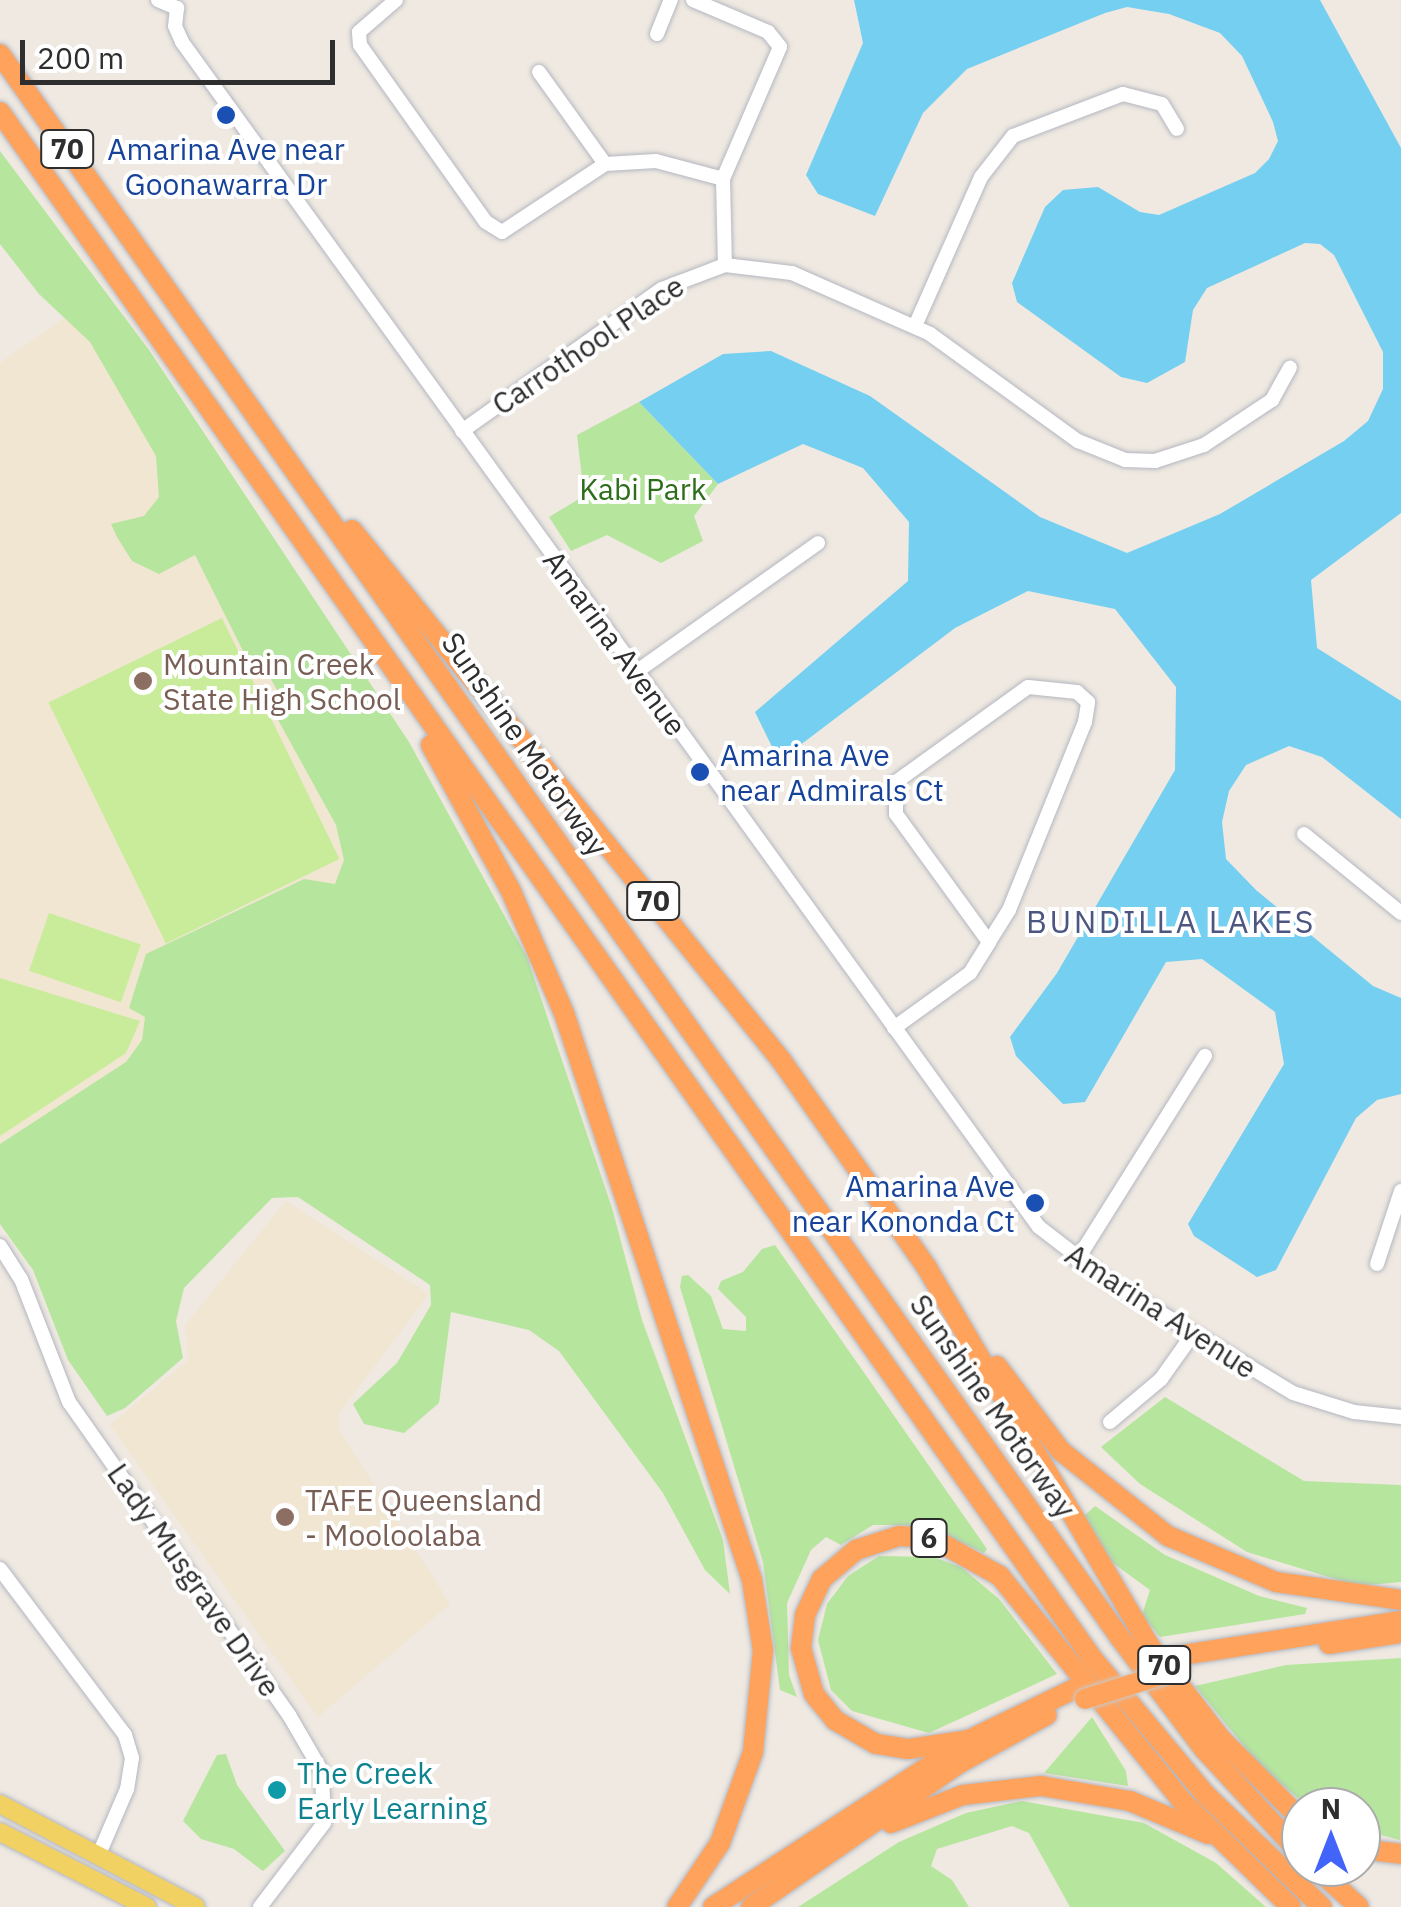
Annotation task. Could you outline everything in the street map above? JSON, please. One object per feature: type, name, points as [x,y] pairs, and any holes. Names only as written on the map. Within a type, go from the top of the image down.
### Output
[{"type":"highway","name":"Sunshine Motorway","points":[[0,54],[1166,1701],[1281,1831]]},
{"type":"highway","name":"70","points":[[0,112],[406,690],[410,711],[510,889],[564,1013],[752,1580],[762,1650],[754,1752],[720,1843],[678,1907]]},
{"type":"highway","name":"70","points":[[314,497],[331,504],[769,1045],[906,1236],[1151,1648],[1221,1739],[1281,1799]]},
{"type":"highway","points":[[406,690],[1093,1658],[1185,1772],[1322,1907]]},
{"type":"highway","points":[[964,1330],[981,1344],[1061,1450],[1168,1536],[1290,1586],[1401,1600]]},
{"type":"highway","name":"6","points":[[1290,1907],[1214,1835],[1000,1576],[932,1538],[899,1536],[856,1550],[822,1578],[805,1615],[801,1648],[814,1694],[835,1720],[876,1744],[908,1749],[969,1740],[1080,1693],[1175,1663],[1250,1641],[1270,1632],[1401,1612]]},
{"type":"highway","points":[[1250,1641],[1401,1621]]},
{"type":"highway","points":[[1376,1638],[1401,1633]]},
{"type":"highway","name":"70","points":[[1175,1663],[1376,1638],[1401,1642]]},
{"type":"highway","points":[[751,1907],[991,1745],[1080,1693]]},
{"type":"highway","points":[[714,1907],[969,1740]]},
{"type":"highway","points":[[866,1828],[963,1796],[1040,1786],[1112,1796],[1214,1835]]},
{"type":"highway","points":[[1337,1887],[1359,1907]]},
{"type":"main road","points":[[0,1804],[196,1907]]},
{"type":"main road","points":[[0,1832],[147,1907]]},
{"type":"street","points":[[158,0],[181,4]]},
{"type":"street","points":[[396,0],[359,32],[360,46],[486,222],[502,232],[515,228],[605,164],[656,161],[722,179]]},
{"type":"street","points":[[657,34],[671,0]]},
{"type":"street","points":[[692,0],[768,32],[780,46],[722,179],[726,265]]},
{"type":"street","name":"Amarina Avenue","points":[[181,4],[175,26],[182,42],[1009,1190],[1077,1260],[1193,1334],[1308,1400],[1401,1417]]},
{"type":"street","points":[[540,72],[605,164]]},
{"type":"street","points":[[914,326],[981,177],[1013,136],[1122,94],[1162,104],[1176,128]]},
{"type":"street","name":"Carrothool Place","points":[[462,431],[662,289],[726,265],[792,273],[914,326],[1078,441],[1140,462],[1204,445],[1272,400],[1290,368]]},
{"type":"street","points":[[636,672],[818,542]]},
{"type":"street","points":[[894,1028],[970,973],[1009,910],[1086,722],[1088,702],[1078,692],[1028,687],[896,782],[896,814],[989,942]]},
{"type":"street","points":[[1304,834],[1401,913]]},
{"type":"street","points":[[1077,1260],[1205,1056]]},
{"type":"street","points":[[1377,1264],[1401,1191]]},
{"type":"street","name":"Lady Musgrave Drive","points":[[0,1246],[21,1279],[69,1402],[290,1715],[322,1772],[324,1823],[260,1907]]},
{"type":"street","points":[[1110,1422],[1161,1379],[1193,1334]]},
{"type":"street","points":[[0,1569],[7,1592],[125,1735],[132,1758],[127,1789],[99,1854]]},
{"type":"shaded area","name":"Mountain Creek State High School","points":[[79,308],[401,908],[0,1191],[0,363]]},
{"type":"shaded area","name":"TAFE Queensland - Mooloolaba","points":[[286,1201],[429,1294],[339,1413],[339,1430],[450,1604],[318,1717],[110,1425],[188,1360],[185,1325]]},
{"type":"green space","points":[[0,151],[149,350],[409,742],[527,957],[612,1208],[642,1320],[723,1540],[730,1594],[705,1570],[663,1493],[559,1351],[529,1330],[451,1312],[439,1403],[404,1433],[364,1424],[353,1404],[397,1363],[431,1305],[430,1285],[298,1197],[272,1198],[184,1288],[176,1321],[183,1358],[125,1408],[107,1416],[68,1360],[33,1270],[0,1224],[0,1144],[126,1062],[142,1040],[145,1017],[129,1008],[146,954],[304,879],[335,884],[344,860],[336,825],[277,718],[288,711],[261,660],[250,665],[195,555],[159,574],[132,561],[117,537],[111,524],[144,516],[159,497],[156,456],[90,342],[39,294],[0,244]]},
{"type":"green space","name":"Kabi Park","points":[[639,402],[718,484],[694,516],[703,541],[661,563],[607,535],[571,551],[549,517],[584,496],[577,435]]},
{"type":"green space","points":[[222,618],[339,859],[166,943],[49,703]]},
{"type":"green space","points":[[49,913],[141,945],[121,1002],[29,971]]},
{"type":"green space","points":[[0,978],[140,1021],[126,1053],[0,1136]]},
{"type":"green space","points":[[775,1245],[987,1549],[984,1553],[934,1530],[904,1525],[873,1525],[841,1545],[826,1537],[811,1550],[787,1603],[789,1675],[797,1697],[780,1690],[763,1562],[680,1287],[682,1276],[688,1275],[711,1296],[723,1329],[746,1331],[746,1317],[718,1289],[721,1281],[743,1272],[762,1249]]},
{"type":"green space","points":[[1165,1397],[1304,1481],[1401,1485],[1401,1582],[1358,1586],[1247,1552],[1140,1484],[1101,1447]]},
{"type":"green space","points":[[1095,1506],[1165,1555],[1259,1596],[1307,1608],[1305,1614],[1160,1637],[1142,1615],[1150,1590],[1113,1563],[1084,1516]]},
{"type":"green space","points":[[879,1556],[933,1557],[961,1567],[999,1599],[1057,1674],[929,1733],[852,1711],[831,1690],[818,1640],[827,1604],[848,1576]]},
{"type":"green space","points":[[1401,1658],[1400,1840],[1381,1835],[1381,1787],[1285,1787],[1261,1767],[1195,1686],[1286,1665]]},
{"type":"green space","points":[[1092,1717],[1126,1771],[1128,1786],[1044,1773]]},
{"type":"green space","points":[[226,1754],[237,1785],[285,1851],[263,1871],[234,1849],[201,1839],[183,1821],[217,1755]]},
{"type":"green space","points":[[1022,1801],[1144,1823],[1216,1863],[1266,1907],[1070,1907],[1029,1833],[1012,1826],[937,1849],[931,1866],[952,1880],[969,1907],[798,1907],[899,1842],[966,1813]]},
{"type":"water","points":[[854,0],[1320,0],[1401,148],[1401,513],[1311,580],[1317,648],[1401,701],[1401,819],[1322,757],[1289,746],[1246,765],[1229,791],[1222,822],[1226,859],[1256,890],[1373,986],[1401,998],[1401,1094],[1377,1100],[1356,1118],[1276,1270],[1257,1277],[1194,1236],[1188,1224],[1284,1064],[1275,1012],[1202,959],[1166,962],[1085,1102],[1063,1104],[1016,1056],[1010,1037],[1057,973],[1175,770],[1176,687],[1115,609],[1028,591],[955,628],[779,761],[755,712],[908,581],[909,522],[863,468],[803,444],[718,484],[639,402],[723,354],[771,351],[870,396],[1040,517],[1127,553],[1220,514],[1344,441],[1368,421],[1383,389],[1383,352],[1334,255],[1320,244],[1305,243],[1207,288],[1193,310],[1185,362],[1147,383],[1121,377],[1017,302],[1012,283],[1045,207],[1063,190],[1098,187],[1140,212],[1159,215],[1255,173],[1269,159],[1278,141],[1242,56],[1220,33],[1169,14],[1127,7],[967,69],[923,113],[875,216],[818,194],[806,175],[863,43]]},
{"type":"place","name":"Amarina Ave near Goonawarra Dr","points":[[226,115]]},
{"type":"place","name":"Mountain Creek State High School","points":[[143,681]]},
{"type":"place","name":"Amarina Ave near Admirals Ct","points":[[700,772]]},
{"type":"place","name":"Amarina Ave near Kononda Ct","points":[[1035,1203]]},
{"type":"place","name":"TAFE Queensland - Mooloolaba","points":[[285,1517]]},
{"type":"place","name":"The Creek Early Learning","points":[[277,1790]]},
{"type":"district","name":"BUNDILLA LAKES","points":[[1171,921]]}]
